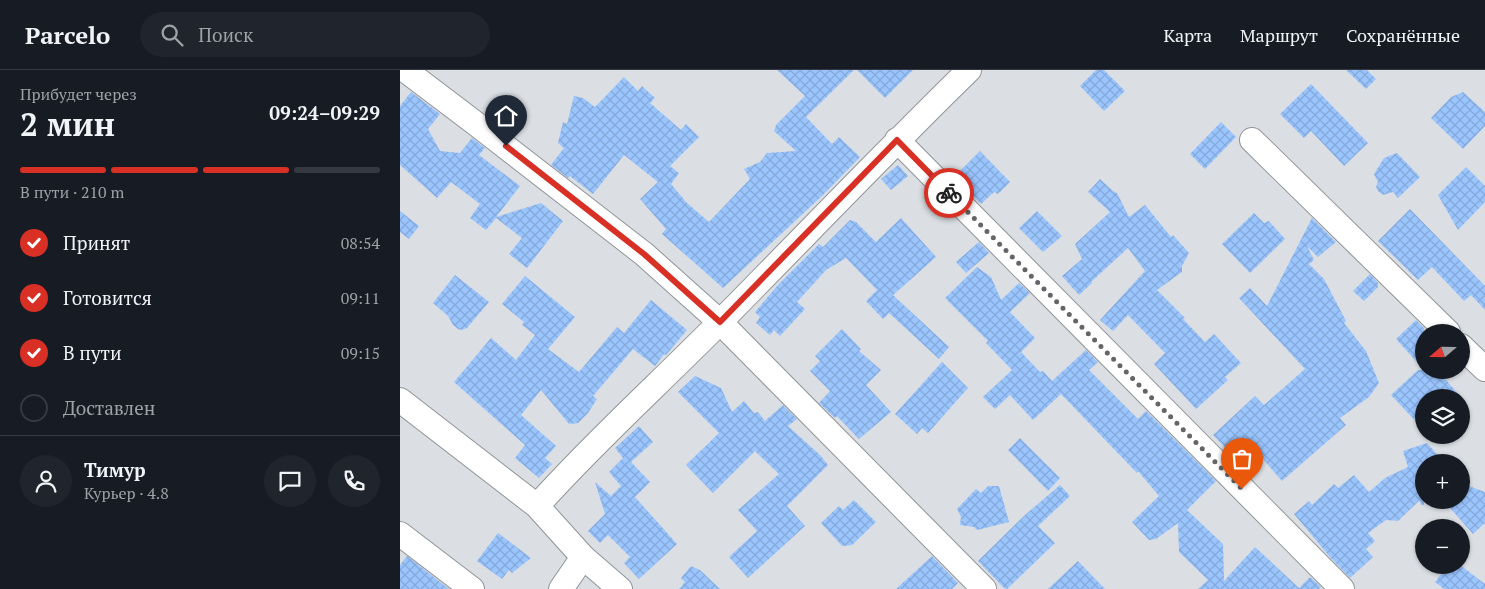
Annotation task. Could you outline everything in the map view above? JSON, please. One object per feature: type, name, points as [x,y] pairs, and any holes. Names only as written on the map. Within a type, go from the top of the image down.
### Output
[{"type":"street","points":[[405,70],[644,254],[720,322],[984,589]]},
{"type":"street","points":[[537,506],[636,403],[720,322],[897,140],[969,70]]},
{"type":"street","points":[[897,140],[1342,589]]},
{"type":"street","points":[[1252,140],[1440,324]]},
{"type":"street","points":[[1470,355],[1485,369]]},
{"type":"street","points":[[400,400],[537,506],[583,557],[620,589]]},
{"type":"street","points":[[400,534],[472,589]]},
{"type":"street","points":[[561,589],[583,557]]},
{"type":"building","points":[[777,70],[854,70],[806,117],[832,144],[839,137],[860,157],[823,195],[723,288],[662,234],[666,229],[640,199],[658,182],[624,155],[593,194],[570,176],[568,178],[551,165],[564,148],[558,143],[563,122],[567,124],[574,96],[583,98],[595,107],[624,77],[638,91],[642,86],[655,98],[650,103],[681,130],[686,124],[699,137],[670,166],[679,173],[671,184],[687,203],[709,222],[750,179],[744,169],[760,162],[767,153],[796,151],[774,131],[776,125],[805,96]]},
{"type":"building","points":[[857,70],[913,70],[885,98]]},
{"type":"building","points":[[1096,70],[1104,70],[1125,91],[1104,111],[1080,86]]},
{"type":"building","points":[[1346,70],[1367,70],[1376,79],[1366,89]]},
{"type":"building","points":[[1311,84],[1368,143],[1344,166],[1311,131],[1304,138],[1280,114]]},
{"type":"building","points":[[411,92],[440,114],[428,129],[440,151],[460,153],[472,138],[485,148],[479,155],[520,186],[496,217],[541,203],[563,221],[527,268],[509,254],[522,238],[496,218],[486,230],[470,218],[480,204],[451,182],[437,198],[400,165],[400,106]]},
{"type":"building","points":[[1463,92],[1485,112],[1485,126],[1463,149],[1431,118],[1451,97]]},
{"type":"building","points":[[1221,122],[1236,137],[1205,169],[1190,154]]},
{"type":"building","points":[[980,151],[1010,182],[998,194],[994,192],[981,204],[954,177]]},
{"type":"building","points":[[1397,153],[1420,177],[1398,198],[1393,192],[1383,195],[1378,191],[1376,187],[1378,182],[1374,174],[1384,158]]},
{"type":"building","points":[[898,165],[908,176],[891,190],[881,179]]},
{"type":"building","points":[[1466,167],[1485,186],[1485,202],[1458,230],[1438,195]]},
{"type":"building","points":[[1100,179],[1117,193],[1129,217],[1145,205],[1171,237],[1173,235],[1189,253],[1182,266],[1182,272],[1157,290],[1185,318],[1183,319],[1205,342],[1214,334],[1241,363],[1225,377],[1228,380],[1196,409],[1154,364],[1165,353],[1128,315],[1113,331],[1100,320],[1145,271],[1128,248],[1079,295],[1062,276],[1082,259],[1075,244],[1110,212],[1088,192]]},
{"type":"building","points":[[1410,209],[1485,286],[1485,310],[1471,295],[1464,301],[1432,267],[1418,280],[1378,241]]},
{"type":"building","points":[[400,211],[419,226],[409,239],[400,232]]},
{"type":"building","points":[[1037,211],[1062,236],[1043,252],[1019,228]]},
{"type":"building","points":[[1254,213],[1264,223],[1269,221],[1285,239],[1250,273],[1222,244]]},
{"type":"building","points":[[901,218],[936,257],[893,295],[949,347],[939,359],[889,313],[883,319],[866,301],[877,290],[846,258],[826,270],[797,302],[805,309],[780,336],[774,330],[770,335],[756,323],[760,317],[755,312],[778,285],[819,244],[823,247],[850,220],[856,222],[876,242]]},
{"type":"building","points":[[1312,218],[1336,242],[1318,257],[1307,246],[1314,260],[1309,264],[1324,279],[1346,321],[1344,323],[1366,351],[1379,383],[1369,397],[1340,418],[1346,425],[1282,481],[1262,458],[1249,469],[1238,458],[1235,458],[1213,435],[1255,396],[1264,405],[1305,369],[1239,298],[1250,288],[1267,306]]},
{"type":"building","points":[[979,242],[989,253],[966,273],[956,262]]},
{"type":"building","points":[[977,267],[991,277],[1001,300],[1019,283],[1030,293],[1010,312],[1035,338],[1021,352],[1040,372],[1043,371],[1052,381],[1086,350],[1098,362],[1089,370],[1138,419],[1146,411],[1216,481],[1187,510],[1223,544],[1224,581],[1255,547],[1299,588],[1310,577],[1321,587],[1319,589],[1198,589],[1208,580],[1179,552],[1178,523],[1156,539],[1149,540],[1132,522],[1159,496],[1138,471],[1137,473],[1061,394],[1033,420],[1010,395],[995,409],[983,397],[1012,370],[986,343],[988,341],[945,298]]},
{"type":"building","points":[[1370,274],[1378,283],[1378,287],[1364,301],[1353,291]]},
{"type":"building","points":[[455,275],[489,302],[467,328],[462,330],[453,325],[448,316],[433,303]]},
{"type":"building","points":[[525,276],[575,317],[548,349],[579,372],[617,327],[624,333],[651,300],[687,330],[655,366],[633,349],[593,396],[597,399],[588,413],[578,423],[569,424],[541,390],[521,415],[556,446],[545,458],[552,464],[539,478],[515,458],[525,445],[454,382],[491,338],[516,360],[535,335],[522,325],[524,322],[502,304]]},
{"type":"building","points":[[1416,320],[1420,324],[1415,324],[1415,360],[1396,339]]},
{"type":"building","points":[[842,329],[861,349],[859,351],[881,370],[866,385],[891,412],[859,439],[837,416],[835,418],[819,403],[830,391],[810,371],[820,361],[815,356]]},
{"type":"building","points":[[942,362],[968,388],[928,433],[922,428],[917,434],[895,414]]},
{"type":"building","points":[[1415,373],[1415,379],[1445,379],[1454,389],[1415,389],[1415,420],[1391,395]]},
{"type":"building","points":[[695,376],[721,388],[732,412],[744,401],[754,413],[758,412],[765,421],[783,405],[797,419],[788,426],[820,455],[828,465],[787,506],[805,526],[748,578],[729,557],[757,531],[738,510],[779,474],[755,451],[713,493],[686,465],[719,433],[678,392]]},
{"type":"building","points":[[639,426],[653,442],[631,462],[650,482],[635,497],[677,544],[639,579],[624,563],[630,557],[608,535],[600,543],[588,531],[605,514],[595,482],[611,496],[621,486],[609,472],[623,458],[615,448]]},
{"type":"building","points":[[1020,438],[1060,478],[1048,491],[1008,450]]},
{"type":"building","points":[[1428,444],[1437,454],[1415,454],[1415,505],[1398,521],[1386,520],[1368,533],[1375,541],[1366,549],[1373,557],[1350,578],[1294,514],[1309,501],[1312,505],[1334,484],[1338,488],[1354,475],[1369,492],[1385,478],[1408,467],[1403,451]]},
{"type":"building","points":[[1060,485],[1070,496],[1038,526],[1055,543],[1005,589],[978,561],[1025,515]]},
{"type":"building","points":[[988,486],[999,486],[1009,522],[977,530],[974,527],[960,525],[961,517],[957,509],[976,489],[981,493]]},
{"type":"building","points":[[1470,486],[1485,492],[1485,523],[1473,534],[1470,531],[1470,519],[1460,519],[1451,509],[1470,509]]},
{"type":"building","points":[[854,500],[876,522],[852,545],[842,546],[821,523],[839,506],[843,510]]},
{"type":"building","points":[[498,533],[531,558],[512,573],[509,570],[502,579],[477,561]]},
{"type":"building","points":[[407,556],[449,589],[400,589],[400,565]]},
{"type":"building","points":[[932,556],[958,583],[952,589],[896,589]]},
{"type":"building","points":[[1078,561],[1105,589],[1048,589]]},
{"type":"building","points":[[691,566],[700,570],[720,589],[679,589],[685,582],[681,578]]},
{"type":"building","points":[[1470,573],[1485,584],[1485,589],[1444,589],[1435,582],[1441,574]]},
{"type":"way so far","points":[[949,193],[1242,489]]},
{"type":"route","points":[[506,146],[644,254],[720,322],[897,140],[949,193]]}]
